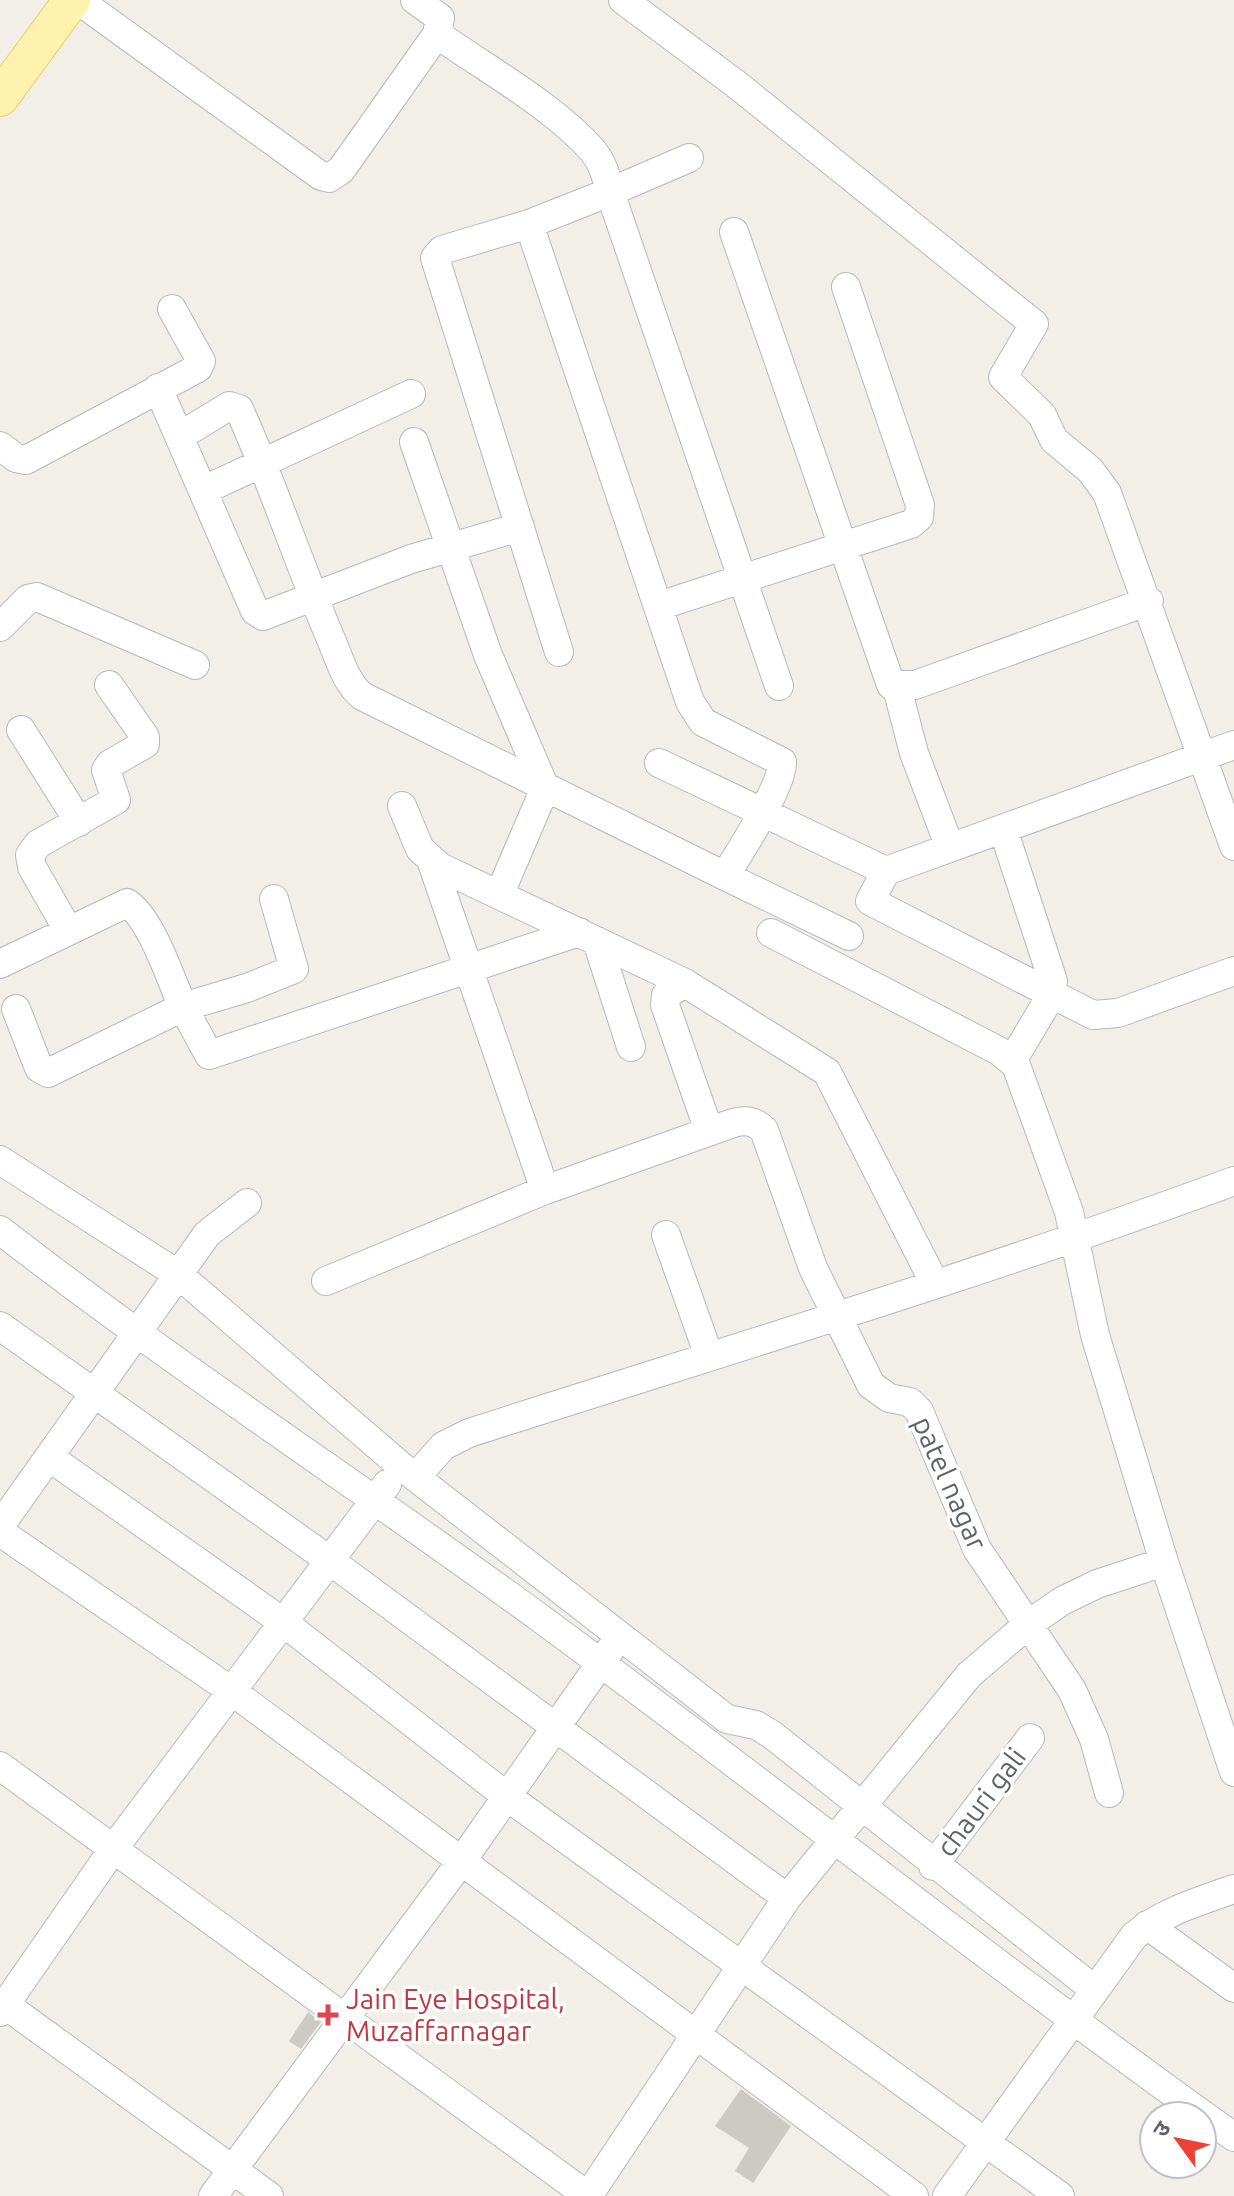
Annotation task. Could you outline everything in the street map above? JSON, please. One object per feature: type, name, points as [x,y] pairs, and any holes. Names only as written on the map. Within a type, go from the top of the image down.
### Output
[{"type":"main road","points":[[0,66],[48,0]]},
{"type":"main road","points":[[0,98],[75,0]]},
{"type":"street","points":[[75,0],[321,176],[329,178],[341,170],[437,34],[440,18],[415,0]]},
{"type":"street","points":[[623,0],[736,84],[1034,324],[1003,377],[1042,415],[1054,440],[1100,481],[1149,601],[1200,757],[1234,846]]},
{"type":"street","points":[[437,34],[550,114],[593,150],[601,162],[779,686]]},
{"type":"street","points":[[559,652],[435,258],[442,250],[529,224],[689,158]]},
{"type":"street","points":[[529,224],[690,702],[698,716],[782,762],[782,771],[725,876]]},
{"type":"street","points":[[734,232],[843,543],[887,681],[897,688],[915,685],[1149,601]]},
{"type":"street","points":[[659,606],[843,543],[911,524],[921,512],[846,287]]},
{"type":"street","points":[[0,446],[16,458],[26,460],[193,371],[201,361],[172,309]]},
{"type":"street","points":[[158,388],[255,611],[268,616],[313,596],[450,547],[520,527]]},
{"type":"street","points":[[204,490],[411,394]]},
{"type":"street","points":[[180,436],[233,405],[239,409],[264,463],[313,596],[349,679],[362,696],[849,936]]},
{"type":"street","points":[[414,442],[488,655],[545,788],[500,893]]},
{"type":"street","points":[[0,627],[28,599],[37,597],[195,665]]},
{"type":"street","points":[[68,930],[32,867],[30,855],[38,844],[116,800],[106,776],[110,764],[145,744],[145,737],[109,685]]},
{"type":"street","points":[[897,688],[903,721],[949,845]]},
{"type":"street","points":[[21,730],[79,822]]},
{"type":"street","points":[[834,964],[886,871],[949,845],[1003,829],[1234,745]]},
{"type":"street","points":[[659,763],[886,871]]},
{"type":"street","points":[[402,806],[420,849],[431,860],[685,983],[827,1072],[935,1284]]},
{"type":"street","points":[[1003,829],[1050,966],[1052,994],[1012,1061]]},
{"type":"street","points":[[431,860],[545,1190]]},
{"type":"street","points":[[16,1009],[39,1068],[48,1073],[183,1007],[292,971],[295,965],[274,899]]},
{"type":"street","points":[[870,901],[1084,1012],[1102,1016],[1234,971]]},
{"type":"street","points":[[0,964],[121,904],[131,905],[154,943],[202,1047],[214,1056],[468,967],[588,936]]},
{"type":"street","points":[[771,933],[1012,1061],[1021,1076],[1069,1212],[1095,1335],[1164,1562],[1234,1772]]},
{"type":"street","points":[[588,936],[631,1047]]},
{"type":"street","points":[[685,983],[666,995],[665,1005],[709,1131]]},
{"type":"street","name":"patel nagar","points":[[326,1281],[545,1190],[709,1131],[744,1121],[764,1130],[813,1268],[875,1391],[889,1398],[910,1402],[919,1411],[977,1549],[1027,1625]]},
{"type":"street","points":[[0,1160],[179,1275],[408,1471],[727,1719],[756,1725],[771,1734],[933,1866],[1095,1990]]},
{"type":"street","points":[[269,2196],[2,2006],[114,1848],[377,1499],[408,1471],[443,1446],[469,1433],[709,1356],[838,1319],[1073,1240],[1234,1181]]},
{"type":"street","points":[[247,1203],[215,1224],[0,1529],[233,1692],[463,1859],[914,2196]]},
{"type":"street","points":[[0,1230],[138,1332],[377,1499],[836,1838],[1074,2023],[1234,2137]]},
{"type":"street","points":[[666,1235],[709,1356]]},
{"type":"street","points":[[0,1326],[329,1560],[787,1898]]},
{"type":"street","points":[[49,1457],[283,1622],[505,1795],[1060,2196]]},
{"type":"street","points":[[0,1766],[588,2196],[787,1898],[969,1675],[1027,1625],[1097,1584],[1164,1562]]},
{"type":"street","points":[[1027,1625],[1072,1690],[1094,1739],[1109,1793]]},
{"type":"street","points":[[213,2196],[463,1859],[505,1795],[620,1636]]},
{"type":"street","name":"chauri gali","points":[[933,1866],[1030,1738]]},
{"type":"street","points":[[947,2196],[1074,2023],[1115,1960],[1147,1925],[1191,1904],[1234,1889]]},
{"type":"street","points":[[1147,1925],[1234,1988]]},
{"type":"building","points":[[308,2012],[321,2022],[301,2049],[289,2041]]},
{"type":"building","points":[[741,2089],[791,2126],[753,2183],[735,2171],[749,2148],[715,2126]]},
{"type":"place","name":"Jain Eye Hospital, Muzaffarnagar","points":[[328,2015]]}]
